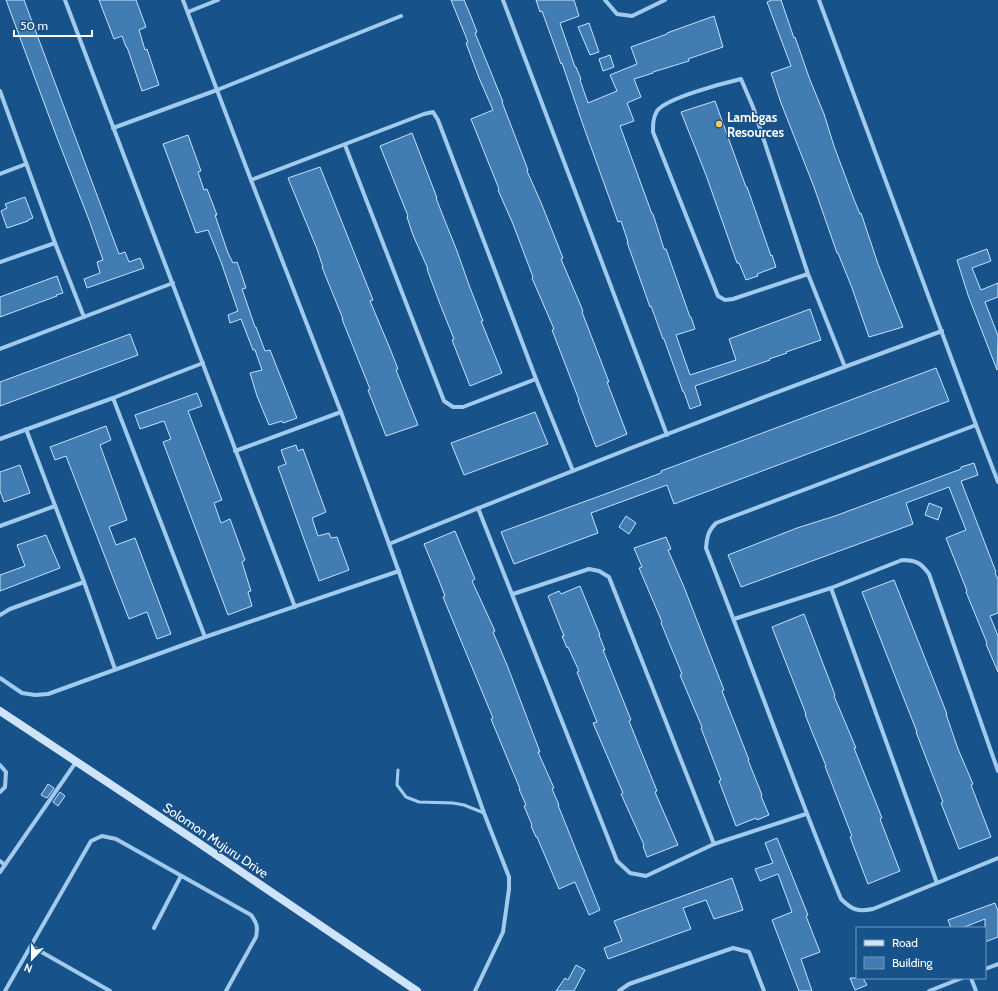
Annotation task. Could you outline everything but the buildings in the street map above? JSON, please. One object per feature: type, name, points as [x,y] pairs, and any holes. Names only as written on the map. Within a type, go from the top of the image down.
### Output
[{"type":"street","points":[[65,0],[295,607]]},
{"type":"street","points":[[183,0],[341,412],[399,571],[484,813],[509,877],[509,889],[503,932],[475,991]]},
{"type":"street","points":[[188,12],[218,0]]},
{"type":"street","points":[[503,0],[666,435]]},
{"type":"street","points":[[605,0],[617,14],[632,16],[664,0]]},
{"type":"street","points":[[819,0],[998,482]]},
{"type":"street","points":[[113,128],[217,90],[402,16]]},
{"type":"street","points":[[808,274],[733,299],[725,300],[718,296],[653,132],[653,120],[658,110],[665,103],[719,84],[741,79],[753,107],[808,274],[845,367]]},
{"type":"street","points":[[0,91],[55,243],[84,317]]},
{"type":"street","points":[[251,180],[424,114],[433,112],[438,120],[572,471]]},
{"type":"street","points":[[345,145],[444,401],[453,407],[463,407],[536,379]]},
{"type":"street","points":[[0,174],[26,164]]},
{"type":"street","points":[[0,262],[55,243]]},
{"type":"street","points":[[0,349],[173,283]]},
{"type":"street","points":[[389,544],[572,471],[942,331]]},
{"type":"street","points":[[0,439],[113,398],[203,363]]},
{"type":"street","points":[[113,398],[205,637]]},
{"type":"street","points":[[235,451],[341,412]]},
{"type":"street","points":[[976,425],[716,523],[710,529],[706,548],[734,619],[806,814],[840,899],[850,908],[862,911],[873,909],[998,858]]},
{"type":"street","points":[[26,430],[84,582],[115,670]]},
{"type":"street","points":[[0,526],[55,506]]},
{"type":"street","points":[[478,508],[617,862],[630,873],[646,876],[714,844],[806,814]]},
{"type":"street","points":[[734,619],[830,588],[902,560],[912,560],[923,565],[929,574],[998,771]]},
{"type":"street","points":[[513,594],[589,569],[599,571],[609,577],[714,844]]},
{"type":"street","points":[[0,678],[22,693],[35,695],[48,694],[205,637],[399,571]]},
{"type":"street","points":[[0,615],[10,609],[84,582]]},
{"type":"street","points":[[830,588],[937,883]]},
{"type":"street","name":"Solomon Mujuru Drive","points":[[0,712],[416,991]]},
{"type":"street","points":[[0,872],[76,762]]},
{"type":"street","points":[[0,765],[6,772],[5,787],[0,792]]},
{"type":"street","points":[[5,991],[90,841],[102,836],[116,839],[250,915],[257,922],[258,928],[256,937],[226,991]]},
{"type":"street","points":[[0,861],[5,865]]},
{"type":"street","points":[[154,928],[181,876]]},
{"type":"street","points":[[31,946],[110,991]]},
{"type":"street","points":[[619,991],[629,984],[733,948],[749,952],[764,991]]},
{"type":"street","points":[[986,969],[998,964]]},
{"type":"street","points":[[929,991],[959,979]]},
{"type":"street","points":[[971,979],[976,991]]},
{"type":"lane","points":[[398,770],[397,785],[406,797],[419,802],[453,803],[464,805],[484,813]]},
{"type":"place","name":"Lambgas Resources","points":[[719,124]]}]
